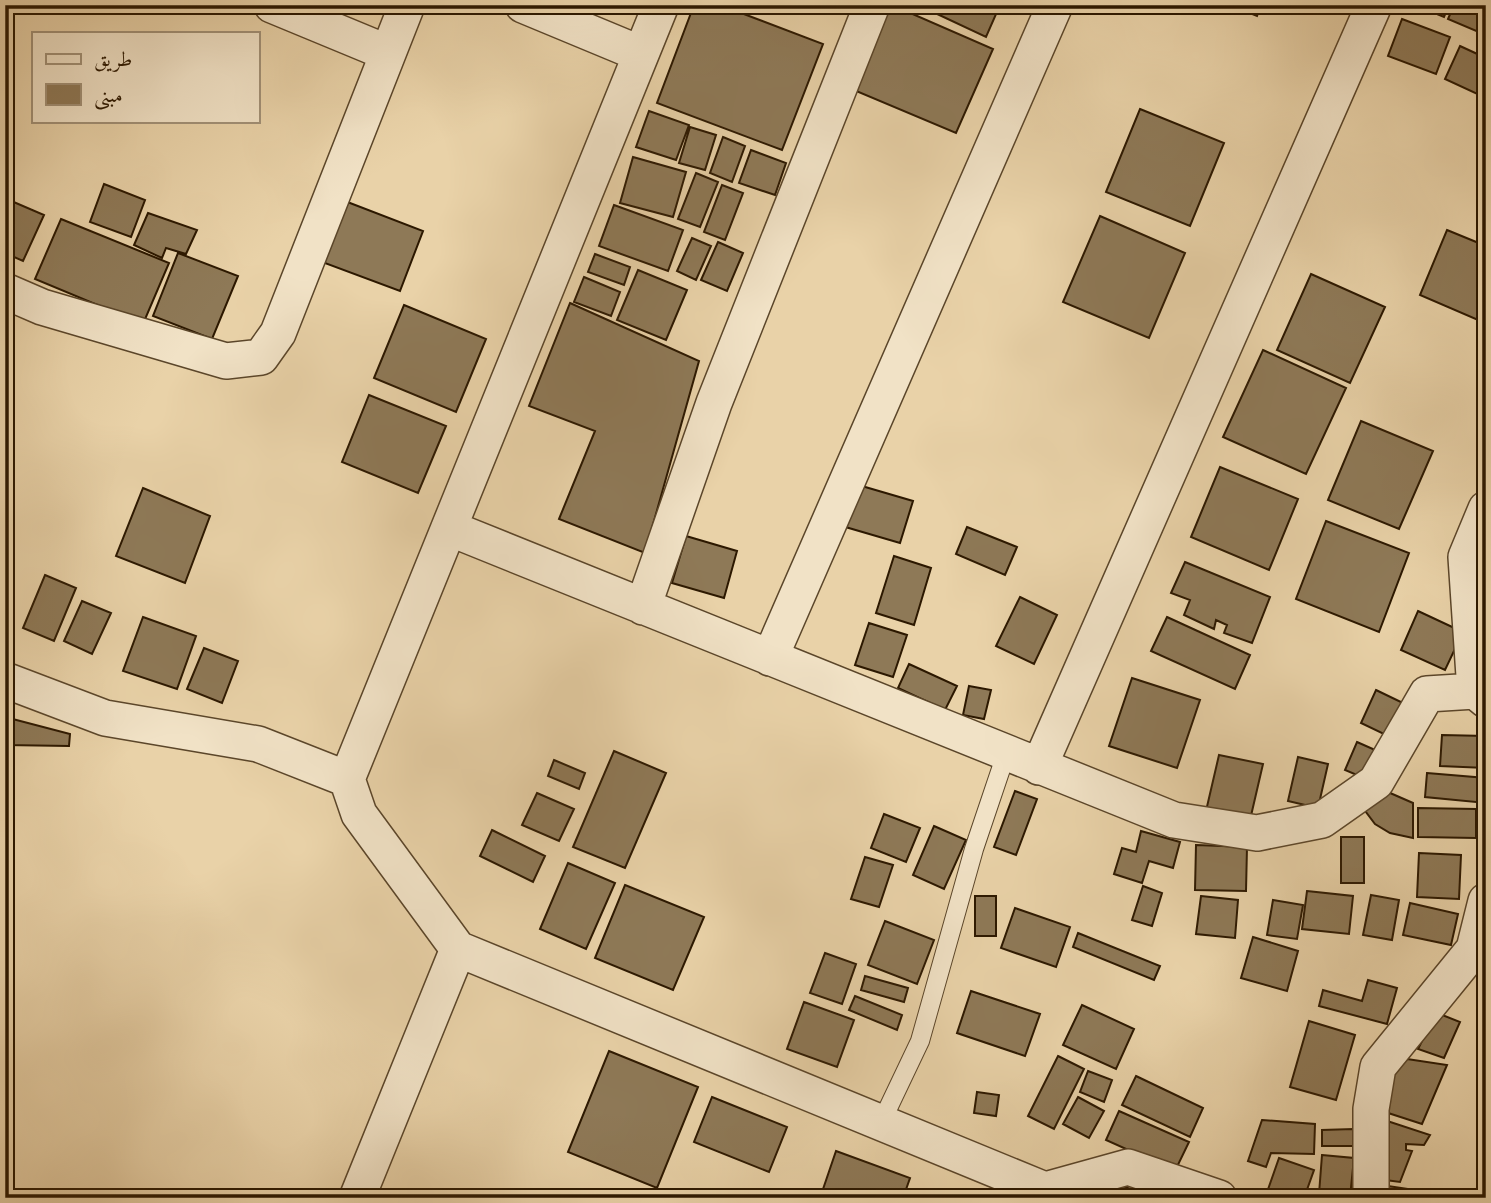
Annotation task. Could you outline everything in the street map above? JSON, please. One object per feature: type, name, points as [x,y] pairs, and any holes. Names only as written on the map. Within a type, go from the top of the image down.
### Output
[{"type":"street","points":[[272,5],[388,53]]},
{"type":"street","points":[[5,291],[42,307],[226,361],[261,357],[278,333],[407,5]]},
{"type":"street","points":[[523,5],[641,54]]},
{"type":"street","points":[[661,5],[347,779],[359,814],[458,949],[1045,1190],[1128,1167],[1220,1198]]},
{"type":"street","points":[[643,607],[714,403],[872,5]]},
{"type":"street","points":[[770,658],[1055,5]]},
{"type":"street","points":[[1039,767],[1374,5]]},
{"type":"street","points":[[449,528],[1174,820],[1257,833],[1322,820],[1376,782],[1427,694],[1480,696],[1465,557],[1486,509]]},
{"type":"street","points":[[5,680],[105,718],[258,744],[347,779]]},
{"type":"street","points":[[1371,1198],[1371,1109],[1378,1067],[1474,949],[1486,901]]},
{"type":"street","points":[[357,1198],[458,949]]},
{"type":"lane","points":[[881,1123],[919,1041],[974,849],[1006,754]]},
{"type":"building","points":[[694,5],[720,5],[823,44],[782,150],[657,103]]},
{"type":"building","points":[[885,5],[892,5],[993,49],[956,133],[849,88]]},
{"type":"building","points":[[918,5],[1000,5],[986,37]]},
{"type":"building","points":[[1230,5],[1261,5],[1257,16]]},
{"type":"building","points":[[1415,5],[1449,5],[1444,17]]},
{"type":"building","points":[[1454,5],[1486,5],[1486,23],[1481,33],[1448,19]]},
{"type":"building","points":[[1402,19],[1450,37],[1436,74],[1388,56]]},
{"type":"building","points":[[1460,46],[1486,58],[1486,98],[1445,79]]},
{"type":"building","points":[[1140,109],[1224,143],[1190,226],[1106,192]]},
{"type":"building","points":[[649,111],[689,125],[676,160],[636,147]]},
{"type":"building","points":[[690,127],[716,135],[705,170],[679,163]]},
{"type":"building","points":[[723,137],[745,146],[732,182],[710,173]]},
{"type":"building","points":[[751,150],[786,163],[775,195],[739,183]]},
{"type":"building","points":[[633,157],[686,172],[673,217],[620,203]]},
{"type":"building","points":[[696,173],[718,182],[700,227],[678,219]]},
{"type":"building","points":[[104,184],[145,200],[131,237],[90,222]]},
{"type":"building","points":[[722,185],[743,193],[725,240],[704,232]]},
{"type":"building","points":[[337,198],[423,231],[400,291],[314,259]]},
{"type":"building","points":[[9,200],[44,215],[23,261],[5,253],[5,209]]},
{"type":"building","points":[[614,205],[683,230],[668,271],[599,246]]},
{"type":"building","points":[[148,213],[197,230],[186,254],[166,248],[162,258],[134,245]]},
{"type":"building","points":[[1100,216],[1185,253],[1149,338],[1063,302]]},
{"type":"building","points":[[61,219],[169,263],[143,324],[35,279]]},
{"type":"building","points":[[1447,230],[1486,246],[1485,323],[1420,295]]},
{"type":"building","points":[[692,238],[711,246],[696,280],[677,271]]},
{"type":"building","points":[[718,242],[743,253],[727,291],[701,280]]},
{"type":"building","points":[[178,253],[238,276],[212,339],[153,316]]},
{"type":"building","points":[[595,254],[630,267],[624,285],[588,272]]},
{"type":"building","points":[[638,270],[687,290],[666,340],[617,320]]},
{"type":"building","points":[[1311,274],[1385,307],[1350,383],[1277,350]]},
{"type":"building","points":[[584,277],[620,292],[611,316],[574,302]]},
{"type":"building","points":[[570,303],[699,361],[645,553],[559,519],[595,431],[529,406]]},
{"type":"building","points":[[404,305],[486,339],[456,412],[374,378]]},
{"type":"building","points":[[1263,350],[1346,388],[1306,474],[1223,437]]},
{"type":"building","points":[[369,395],[446,426],[418,493],[342,462]]},
{"type":"building","points":[[1361,421],[1433,451],[1399,529],[1328,500]]},
{"type":"building","points":[[1220,467],[1298,499],[1269,570],[1191,537]]},
{"type":"building","points":[[855,484],[913,501],[900,543],[842,526]]},
{"type":"building","points":[[143,488],[210,516],[185,583],[116,556]]},
{"type":"building","points":[[1326,521],[1409,553],[1379,632],[1296,599]]},
{"type":"building","points":[[967,527],[1017,547],[1005,575],[956,554]]},
{"type":"building","points":[[686,536],[737,551],[724,598],[672,583]]},
{"type":"building","points":[[894,556],[931,568],[914,625],[876,613]]},
{"type":"building","points":[[1185,562],[1270,597],[1252,643],[1224,633],[1227,625],[1216,620],[1214,629],[1184,615],[1190,600],[1171,593]]},
{"type":"building","points":[[45,575],[76,588],[54,641],[23,628]]},
{"type":"building","points":[[1020,597],[1057,615],[1034,664],[996,646]]},
{"type":"building","points":[[82,601],[111,613],[92,654],[64,641]]},
{"type":"building","points":[[1418,611],[1463,632],[1445,670],[1401,650]]},
{"type":"building","points":[[143,617],[196,636],[177,689],[123,671]]},
{"type":"building","points":[[1167,617],[1250,655],[1235,689],[1151,651]]},
{"type":"building","points":[[869,623],[907,635],[893,677],[855,665]]},
{"type":"building","points":[[204,648],[238,661],[222,703],[187,689]]},
{"type":"building","points":[[909,664],[957,686],[945,710],[898,688]]},
{"type":"building","points":[[1132,678],[1200,700],[1177,768],[1109,746]]},
{"type":"building","points":[[969,686],[991,690],[984,719],[963,715]]},
{"type":"building","points":[[1376,690],[1403,703],[1388,736],[1361,723]]},
{"type":"building","points":[[5,717],[70,734],[69,746],[5,745]]},
{"type":"building","points":[[1442,735],[1486,736],[1486,768],[1440,766]]},
{"type":"building","points":[[1357,742],[1382,753],[1371,781],[1345,770]]},
{"type":"building","points":[[614,751],[666,773],[625,868],[573,847]]},
{"type":"building","points":[[1219,755],[1263,764],[1250,820],[1206,811]]},
{"type":"building","points":[[1298,757],[1328,764],[1318,808],[1288,801]]},
{"type":"building","points":[[554,760],[585,773],[579,789],[548,776]]},
{"type":"building","points":[[1427,773],[1486,778],[1486,803],[1425,797]]},
{"type":"building","points":[[1381,789],[1413,803],[1413,838],[1390,833],[1375,824],[1363,808]]},
{"type":"building","points":[[1015,791],[1037,799],[1016,855],[994,847]]},
{"type":"building","points":[[537,793],[574,809],[559,841],[522,825]]},
{"type":"building","points":[[1418,808],[1476,809],[1476,838],[1418,837]]},
{"type":"building","points":[[884,814],[920,828],[906,862],[871,848]]},
{"type":"building","points":[[934,826],[966,840],[944,889],[913,875]]},
{"type":"building","points":[[492,830],[545,856],[533,882],[480,856]]},
{"type":"building","points":[[1141,831],[1180,842],[1173,868],[1149,861],[1142,883],[1114,874],[1122,848],[1136,852]]},
{"type":"building","points":[[1341,837],[1364,837],[1364,883],[1341,883]]},
{"type":"building","points":[[1196,845],[1247,847],[1246,891],[1195,890]]},
{"type":"building","points":[[1419,853],[1461,855],[1459,899],[1417,897]]},
{"type":"building","points":[[865,857],[893,865],[879,907],[851,899]]},
{"type":"building","points":[[568,863],[615,883],[586,949],[540,929]]},
{"type":"building","points":[[625,885],[704,917],[673,990],[595,958]]},
{"type":"building","points":[[1143,886],[1162,893],[1152,926],[1132,920]]},
{"type":"building","points":[[1307,891],[1353,896],[1349,934],[1302,929]]},
{"type":"building","points":[[1371,895],[1399,900],[1392,940],[1363,935]]},
{"type":"building","points":[[975,896],[996,896],[996,936],[975,936]]},
{"type":"building","points":[[1201,896],[1238,900],[1235,938],[1196,934]]},
{"type":"building","points":[[1273,900],[1303,905],[1297,939],[1267,935]]},
{"type":"building","points":[[1410,903],[1458,914],[1451,945],[1403,935]]},
{"type":"building","points":[[1015,908],[1070,927],[1056,967],[1001,948]]},
{"type":"building","points":[[885,921],[934,940],[917,984],[868,965]]},
{"type":"building","points":[[1078,933],[1160,966],[1154,980],[1073,947]]},
{"type":"building","points":[[1253,937],[1298,951],[1287,991],[1241,978]]},
{"type":"building","points":[[825,953],[856,964],[842,1004],[810,993]]},
{"type":"building","points":[[865,976],[908,988],[904,1002],[861,990]]},
{"type":"building","points":[[1368,980],[1397,988],[1387,1024],[1319,1006],[1323,990],[1362,1001]]},
{"type":"building","points":[[971,991],[1040,1014],[1025,1056],[957,1033]]},
{"type":"building","points":[[855,996],[902,1015],[897,1030],[849,1010]]},
{"type":"building","points":[[804,1002],[854,1020],[837,1067],[787,1049]]},
{"type":"building","points":[[1082,1005],[1134,1029],[1116,1069],[1063,1045]]},
{"type":"building","points":[[1427,1009],[1460,1022],[1444,1058],[1418,1049],[1425,1035]]},
{"type":"building","points":[[1309,1021],[1355,1035],[1336,1100],[1290,1087]]},
{"type":"building","points":[[609,1051],[698,1087],[657,1188],[568,1152]]},
{"type":"building","points":[[1058,1056],[1084,1069],[1054,1129],[1028,1116]]},
{"type":"building","points":[[1407,1059],[1447,1065],[1422,1124],[1382,1111],[1391,1060]]},
{"type":"building","points":[[1088,1071],[1112,1080],[1104,1102],[1080,1092]]},
{"type":"building","points":[[1136,1076],[1203,1108],[1190,1137],[1122,1105]]},
{"type":"building","points":[[977,1092],[999,1095],[996,1116],[974,1113]]},
{"type":"building","points":[[712,1097],[787,1127],[769,1172],[694,1142]]},
{"type":"building","points":[[1078,1097],[1104,1111],[1089,1138],[1063,1124]]},
{"type":"building","points":[[1119,1111],[1189,1142],[1175,1171],[1106,1140]]},
{"type":"building","points":[[1372,1116],[1430,1135],[1424,1145],[1406,1144],[1406,1150],[1412,1151],[1400,1182],[1378,1179]]},
{"type":"building","points":[[1262,1120],[1315,1124],[1314,1154],[1271,1153],[1266,1167],[1248,1161]]},
{"type":"building","points":[[1353,1129],[1353,1146],[1322,1146],[1322,1130]]},
{"type":"building","points":[[836,1151],[910,1178],[903,1198],[820,1198]]},
{"type":"building","points":[[1322,1155],[1354,1158],[1350,1197],[1319,1194]]},
{"type":"building","points":[[1279,1158],[1314,1170],[1304,1198],[1265,1198]]},
{"type":"building","points":[[1105,1179],[1146,1195],[1145,1198],[1098,1198]]},
{"type":"building","points":[[1381,1185],[1415,1190],[1412,1198],[1380,1198]]}]
